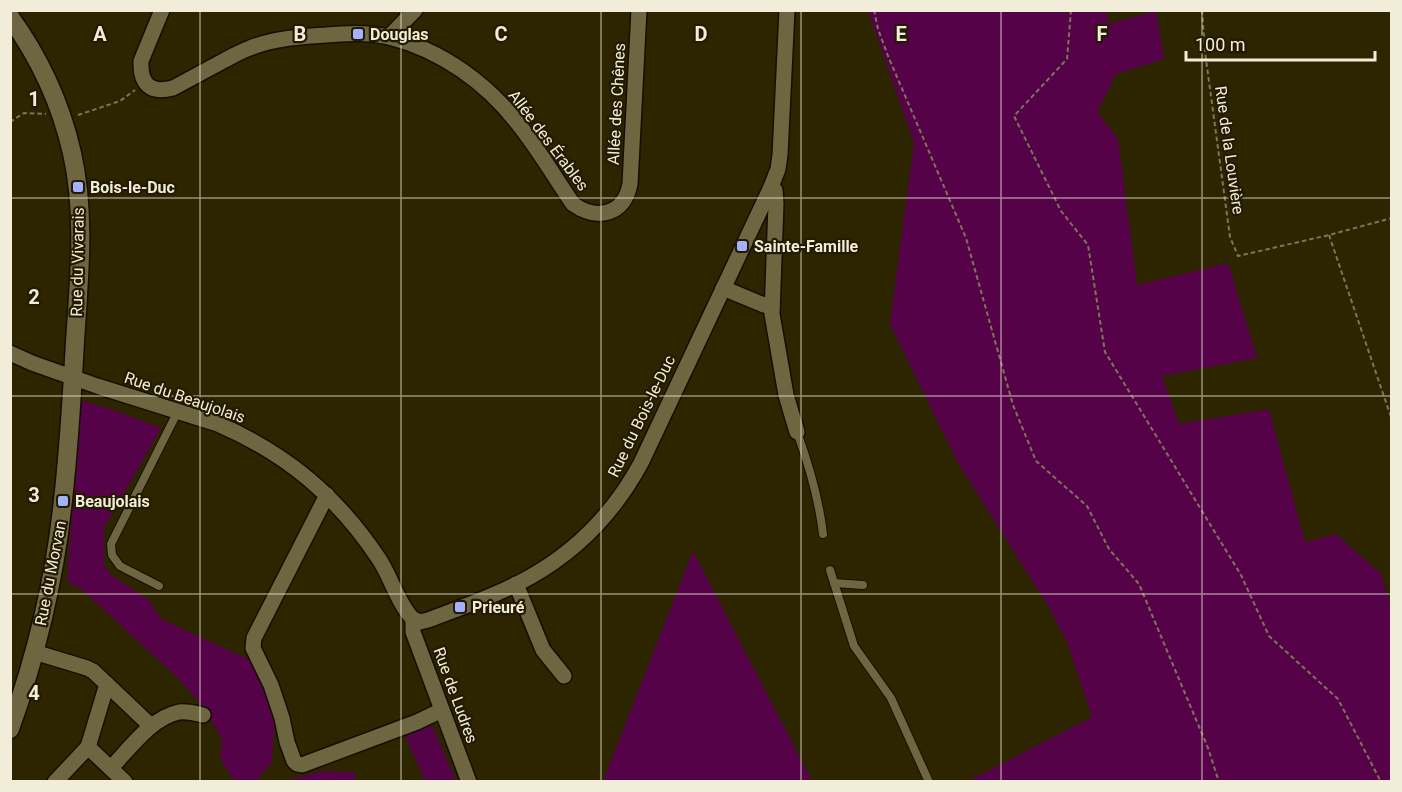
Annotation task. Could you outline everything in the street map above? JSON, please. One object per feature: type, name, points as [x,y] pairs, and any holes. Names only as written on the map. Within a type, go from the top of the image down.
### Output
[{"type":"street","points":[[145,83],[141,61],[162,10]]},
{"type":"street","points":[[389,37],[415,10]]},
{"type":"street","name":"Allée des Chênes","points":[[626,199],[630,184],[639,10]]},
{"type":"street","name":"Rue du Bois-le-Duc","points":[[413,619],[420,622],[428,620],[516,585],[549,566],[596,526],[632,479],[645,456],[778,169],[786,10]]},
{"type":"street","name":"Rue du Vivarais","points":[[10,17],[38,63],[63,120],[78,188],[81,227],[73,377]]},
{"type":"street","name":"Allée des Érables","points":[[145,83],[154,89],[173,88],[249,48],[276,40],[341,33],[389,37],[420,48],[444,60],[482,85],[520,126],[573,204],[592,213],[609,212],[626,199]]},
{"type":"street","name":"Rue du Bois-le-Duc","points":[[771,187],[775,190],[776,204],[772,307],[774,330],[786,394],[798,432]]},
{"type":"street","points":[[723,288],[772,307]]},
{"type":"street","name":"Rue du Beaujolais","points":[[12,359],[218,424],[257,443],[298,470],[344,512],[384,566],[406,611],[413,619]]},
{"type":"street","name":"Rue du Morvan","points":[[10,729],[34,652],[50,585],[61,515],[73,377]]},
{"type":"street","points":[[327,495],[254,638],[253,648],[271,686],[282,717],[286,742],[294,761],[302,765],[404,727],[442,710]]},
{"type":"street","points":[[516,585],[543,650],[564,676]]},
{"type":"street","name":"Rue de Ludres","points":[[413,619],[413,632],[469,782]]},
{"type":"street","points":[[34,652],[93,671],[152,726]]},
{"type":"street","points":[[55,782],[88,747],[107,684]]},
{"type":"street","points":[[111,768],[157,721],[180,712],[203,715]]},
{"type":"street","points":[[88,747],[125,782]]},
{"type":"lane","points":[[159,586],[120,566],[112,555],[111,544],[178,411]]},
{"type":"lane","points":[[798,432],[821,518],[823,534]]},
{"type":"lane","points":[[830,570],[854,646],[891,698],[929,782]]},
{"type":"lane","points":[[834,583],[863,585]]},
{"type":"path","points":[[874,10],[888,56],[966,238],[1013,405],[1036,461],[1087,506],[1109,549],[1139,584],[1209,748],[1219,782]]},
{"type":"path","points":[[1071,10],[1067,59],[1014,116],[1061,211],[1088,246],[1105,352],[1241,575],[1269,636],[1338,699],[1381,782]]},
{"type":"path","name":"Rue de la Louvière","points":[[1202,10],[1205,52],[1230,237],[1238,256],[1329,235]]},
{"type":"path","points":[[10,122],[24,113],[53,114],[56,122],[63,120],[120,101],[145,83]]},
{"type":"path","points":[[1392,218],[1329,235],[1392,420]]},
{"type":"shaded area","points":[[868,11],[1106,11],[1109,24],[1156,11],[1164,59],[1116,74],[1097,112],[1118,139],[1137,285],[1228,263],[1257,358],[1162,376],[1179,424],[1269,409],[1305,542],[1336,534],[1381,574],[1391,608],[1391,781],[968,781],[1092,717],[1067,642],[1047,604],[958,463],[890,324],[914,143]]},
{"type":"shaded area","points":[[80,400],[161,428],[104,528],[104,565],[111,575],[149,600],[161,619],[250,660],[275,714],[272,762],[258,778],[260,781],[234,781],[220,758],[222,740],[205,709],[178,678],[80,588],[67,581]]},
{"type":"shaded area","points":[[693,551],[812,781],[603,781]]},
{"type":"shaded area","points":[[422,724],[433,727],[456,781],[425,781],[405,735]]},
{"type":"shaded area","points":[[323,771],[353,772],[357,781],[284,781]]},
{"type":"place","name":"Douglas","points":[[358,34]]},
{"type":"place","name":"Bois-le-Duc","points":[[78,187]]},
{"type":"place","name":"Sainte-Famille","points":[[742,246]]},
{"type":"place","name":"Beaujolais","points":[[63,501]]},
{"type":"place","name":"Prieuré","points":[[460,607]]}]
